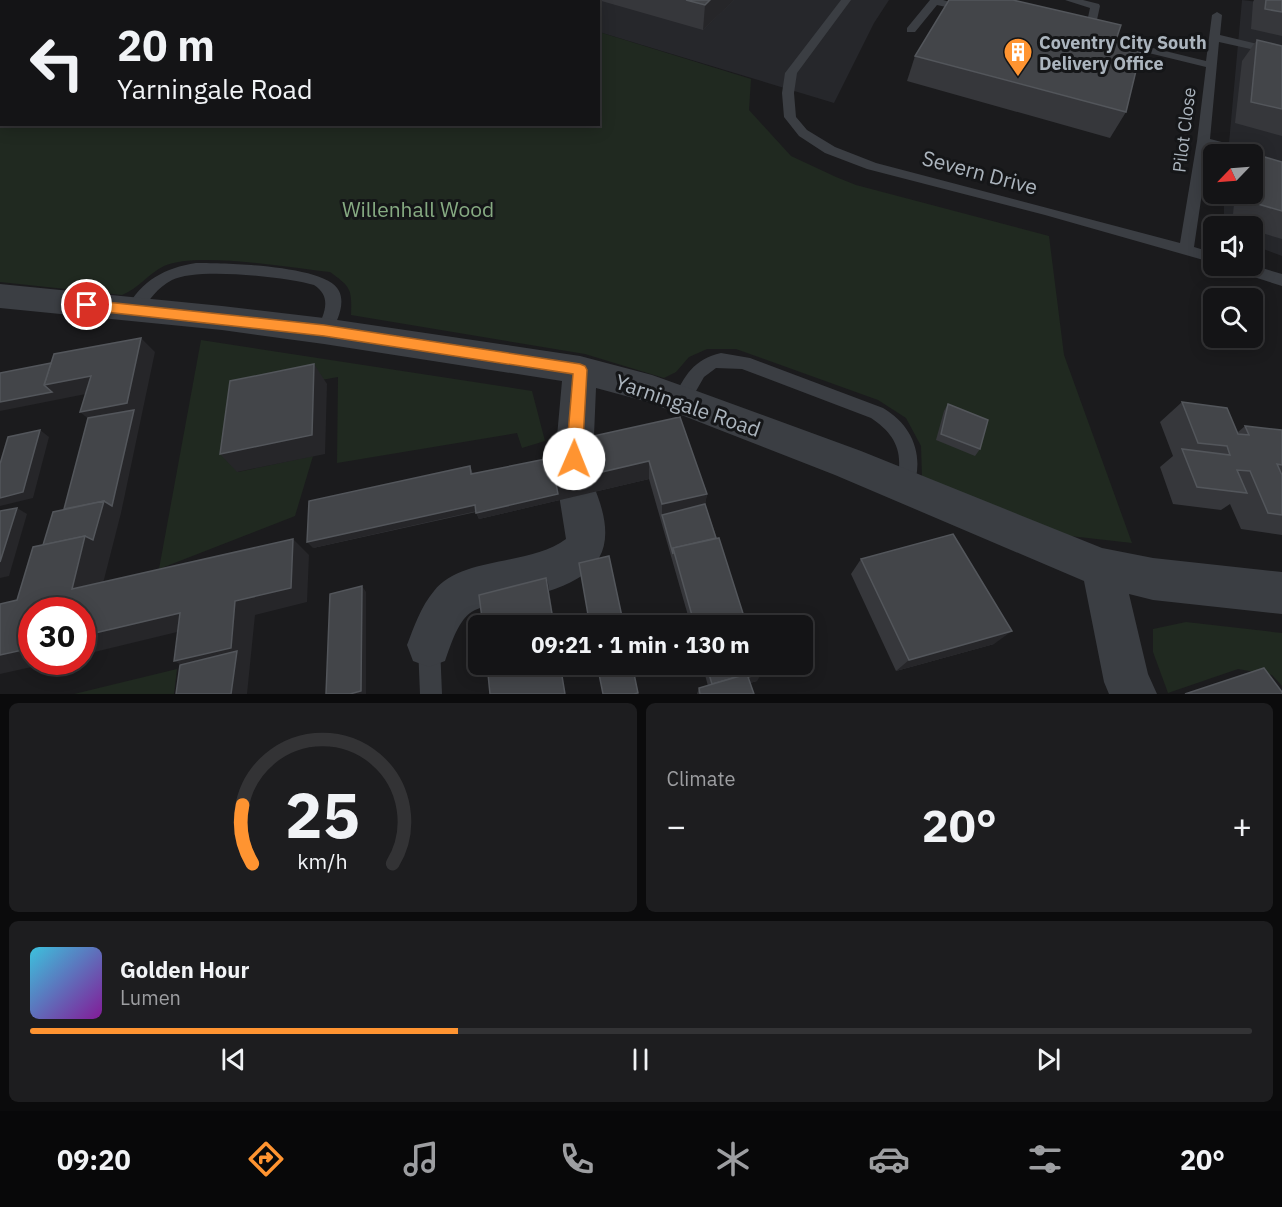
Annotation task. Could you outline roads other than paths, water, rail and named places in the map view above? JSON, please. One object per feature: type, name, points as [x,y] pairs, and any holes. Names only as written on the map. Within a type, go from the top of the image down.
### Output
[{"type":"street","name":"Yarningale Road","points":[[5,303],[134,309],[324,331],[580,370],[652,389],[682,400],[1102,568],[1153,579],[1282,593]]},
{"type":"street","points":[[429,645],[447,606],[461,594],[560,567],[579,555],[586,542],[576,477],[580,370]]},
{"type":"street","points":[[1102,568],[1127,682],[1134,694]]},
{"type":"lane","name":"Severn Drive","points":[[846,0],[791,73],[788,93],[790,117],[803,133],[830,150],[872,166],[1203,254]]},
{"type":"lane","points":[[1070,0],[1095,6],[1096,38],[1210,64]]},
{"type":"lane","points":[[911,30],[934,1],[981,12]]},
{"type":"lane","name":"Pilot Close","points":[[1186,249],[1203,141],[1217,15]]},
{"type":"lane","points":[[1214,37],[1282,53]]},
{"type":"lane","points":[[1203,141],[1214,144]]},
{"type":"lane","points":[[134,309],[146,292],[157,282],[167,275],[191,268],[309,278],[327,284],[334,296],[334,306],[324,331]]},
{"type":"lane","points":[[1263,274],[1282,280]]},
{"type":"lane","points":[[682,400],[688,384],[699,369],[713,362],[727,359],[744,363],[877,413],[895,425],[906,444],[910,465],[904,487]]},
{"type":"lane","points":[[429,645],[431,694]]},
{"type":"place","name":"Coventry City South Delivery Office","points":[[1018,78]]},
{"type":"park label","name":"Willenhall Wood","points":[[418,209]]}]
